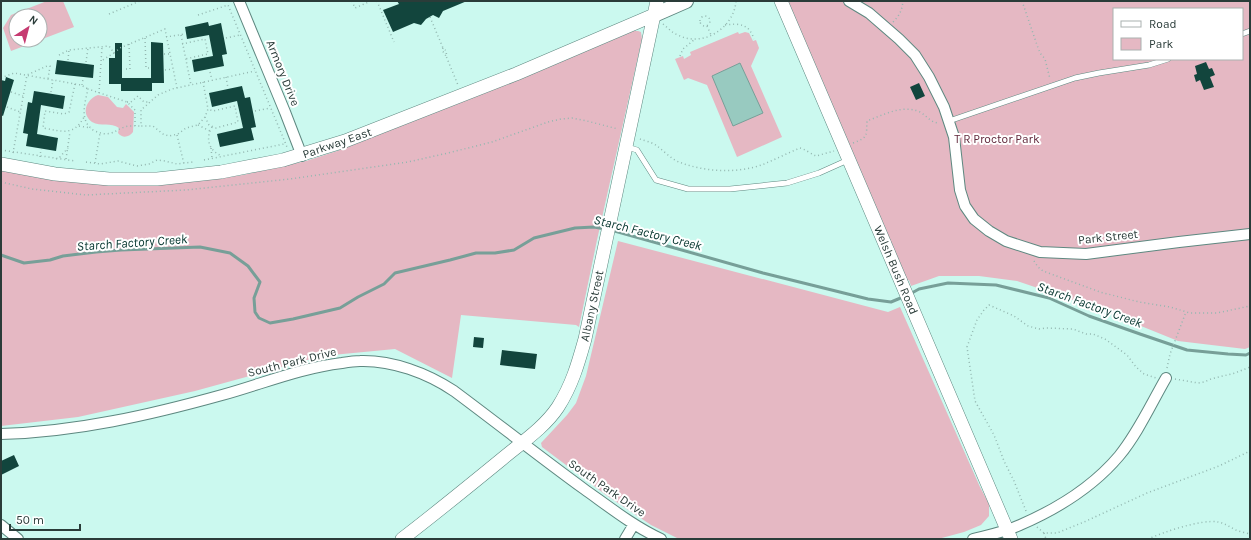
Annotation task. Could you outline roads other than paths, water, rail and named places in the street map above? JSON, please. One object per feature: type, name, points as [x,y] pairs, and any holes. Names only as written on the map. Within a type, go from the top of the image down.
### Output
[{"type":"main road","points":[[659,19],[686,1]]},
{"type":"street","name":"Armory Drive","points":[[239,1],[302,156]]},
{"type":"street","name":"Albany Street","points":[[402,539],[446,505],[539,428],[556,409],[569,389],[585,339],[631,143],[659,19],[658,1]]},
{"type":"street","name":"Welsh Bush Road","points":[[781,1],[1009,535]]},
{"type":"street","name":"Park Street","points":[[849,1],[869,13],[915,55],[941,101],[949,121],[954,137],[960,190],[965,206],[974,219],[989,231],[1006,241],[1040,252],[1086,254],[1250,234]]},
{"type":"street","name":"Parkway East","points":[[1,164],[55,174],[109,179],[157,179],[221,172],[302,156],[345,141],[659,19]]},
{"type":"street","name":"South Park Drive","points":[[1,434],[99,425],[133,418],[222,395],[282,376],[318,367],[360,360],[384,362],[410,369],[454,390],[634,524],[661,539]]},
{"type":"street","points":[[973,539],[1009,535],[1031,520],[1065,503],[1089,486],[1119,456],[1133,436],[1166,378]]},
{"type":"street","points":[[625,539],[634,524]]},
{"type":"street","points":[[1,525],[18,539]]},
{"type":"lane","points":[[949,121],[1076,78],[1099,73],[1149,66],[1165,60]]},
{"type":"lane","points":[[631,143],[656,180],[688,189],[730,189],[787,183],[818,173],[849,160]]},
{"type":"water","points":[[740,63],[763,113],[733,126],[712,76]]},
{"type":"waterway","name":"Starch Factory Creek","points":[[1,255],[24,263],[50,260],[63,256],[121,250],[200,247],[230,253],[248,266],[260,282],[254,298],[255,312],[259,318],[270,323],[340,308],[384,284],[395,273],[476,253],[495,253],[514,250],[534,238],[575,228],[594,227],[605,229]]},
{"type":"waterway","name":"Starch Factory Creek","points":[[611,230],[763,273],[868,299],[891,302],[903,297]]},
{"type":"waterway","name":"Starch Factory Creek","points":[[910,294],[919,289],[948,283],[996,285],[1049,298],[1089,316],[1187,350],[1246,355],[1250,353]]},
{"type":"park label","name":"T R Proctor Park","points":[[997,139]]}]
